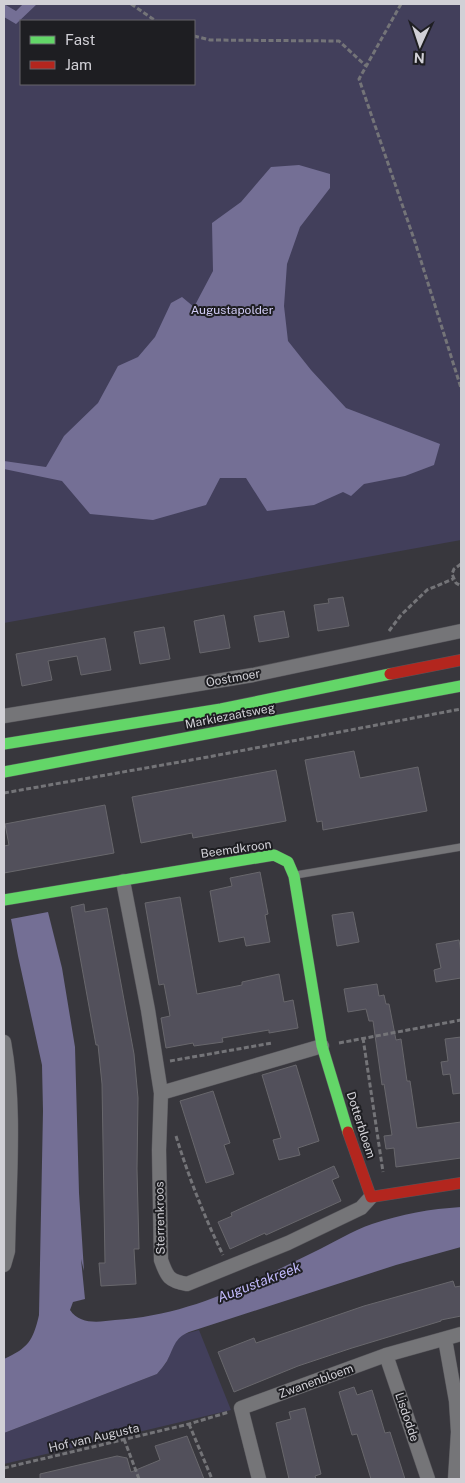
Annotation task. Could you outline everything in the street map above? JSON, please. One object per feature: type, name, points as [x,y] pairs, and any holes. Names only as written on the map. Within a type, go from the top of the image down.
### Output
[{"type":"main road","name":"Markiezaatsweg","points":[[4,744],[221,709],[461,660]]},
{"type":"main road","name":"Markiezaatsweg","points":[[4,772],[461,686]]},
{"type":"main road","name":"Beemdkroon","points":[[4,900],[274,855],[288,862],[294,876]]},
{"type":"main road","name":"Dotterbloem","points":[[294,876],[322,1046],[345,1124],[371,1197]]},
{"type":"main road","points":[[371,1197],[461,1183]]},
{"type":"street","name":"Oostmoer","points":[[4,716],[253,675],[461,631]]},
{"type":"street","name":"Sterrenkroos","points":[[123,881],[161,1092],[158,1150],[161,1260],[166,1276],[176,1282],[187,1284],[288,1244],[361,1208],[371,1197]]},
{"type":"street","points":[[4,1042],[9,1070],[10,1114],[8,1250],[4,1265]]},
{"type":"street","points":[[161,1092],[322,1046]]},
{"type":"street","name":"Zwanenbloem","points":[[241,1408],[386,1356],[461,1334]]},
{"type":"street","points":[[445,1338],[456,1401],[458,1432],[455,1479]]},
{"type":"street","name":"Lisdodde","points":[[386,1356],[428,1479]]},
{"type":"street","points":[[241,1408],[258,1479]]},
{"type":"lane","points":[[294,876],[461,848]]},
{"type":"path","points":[[131,4],[155,20]]},
{"type":"path","points":[[400,4],[359,79],[415,242],[461,388]]},
{"type":"path","points":[[195,36],[210,40],[339,40],[366,66]]},
{"type":"path","points":[[461,564],[454,569],[452,574],[453,579],[461,586]]},
{"type":"path","points":[[383,646],[387,634],[416,599],[427,590],[453,579]]},
{"type":"path","points":[[4,793],[461,710]]},
{"type":"path","points":[[322,1046],[461,1020]]},
{"type":"path","name":"Dotterbloem","points":[[363,1038],[386,1195]]},
{"type":"path","points":[[157,1063],[281,1042]]},
{"type":"path","points":[[174,1128],[190,1181],[206,1220],[229,1267]]},
{"type":"path","name":"Hof van Augusta","points":[[4,1468],[189,1424],[241,1408]]},
{"type":"path","points":[[189,1424],[212,1479]]},
{"type":"path","points":[[124,1440],[139,1479]]},
{"type":"green space","name":"Augustapolder","points":[[4,4],[461,4],[461,540],[4,623]]},
{"type":"green space","points":[[199,1330],[231,1410],[4,1464],[4,1433],[157,1374],[166,1363],[175,1342],[181,1335]]},
{"type":"water","points":[[4,4],[16,11],[23,4],[37,4],[16,24],[4,17]]},
{"type":"water","points":[[299,165],[330,174],[330,188],[300,227],[287,264],[284,306],[288,341],[311,370],[346,408],[440,444],[434,465],[405,476],[364,484],[351,496],[343,492],[314,505],[267,511],[246,478],[220,478],[206,505],[153,520],[90,514],[62,481],[4,469],[4,461],[46,467],[64,436],[98,403],[118,366],[138,357],[155,337],[171,303],[182,297],[194,307],[213,271],[212,223],[241,202],[271,167]]},
{"type":"water","name":"Augustakreek","points":[[48,912],[62,968],[75,1047],[79,1193],[84,1271],[81,1259],[85,1299],[73,1302],[70,1310],[74,1315],[84,1320],[103,1321],[142,1317],[193,1305],[242,1287],[372,1224],[394,1217],[438,1209],[461,1207],[461,1247],[396,1265],[184,1334],[177,1340],[167,1361],[157,1374],[4,1433],[4,1359],[19,1351],[28,1343],[32,1337],[39,1315],[43,1111],[42,1065],[11,919]]},
{"type":"building","points":[[343,597],[349,626],[318,631],[314,605],[329,603],[328,599]]},
{"type":"building","points":[[284,611],[289,637],[259,642],[254,616]]},
{"type":"building","points":[[224,615],[230,648],[200,653],[194,621]]},
{"type":"building","points":[[164,627],[170,659],[140,664],[134,632]]},
{"type":"building","points":[[105,638],[111,670],[81,675],[77,656],[48,661],[52,680],[22,686],[16,654]]},
{"type":"building","points":[[354,751],[360,778],[418,767],[427,811],[323,830],[322,821],[317,822],[305,760]]},
{"type":"building","points":[[276,770],[286,821],[193,838],[192,833],[141,843],[132,797]]},
{"type":"building","points":[[105,805],[114,853],[4,873],[4,846],[9,845],[5,824]]},
{"type":"building","points":[[260,872],[268,914],[265,915],[270,942],[246,946],[244,937],[219,942],[210,891],[232,886],[230,878]]},
{"type":"building","points":[[180,897],[197,994],[242,985],[242,982],[279,974],[284,1002],[293,1000],[298,1028],[269,1033],[269,1030],[222,1038],[223,1042],[194,1046],[193,1043],[166,1048],[161,1018],[170,1016],[164,984],[159,985],[145,903]]},
{"type":"building","points":[[84,904],[85,912],[107,908],[134,1054],[138,1098],[139,1249],[134,1249],[136,1284],[101,1286],[99,1263],[105,1263],[102,1084],[98,1045],[96,1045],[71,907]]},
{"type":"building","points":[[353,912],[359,942],[337,946],[332,915]]},
{"type":"building","points":[[459,940],[461,978],[436,982],[434,970],[441,968],[436,944]]},
{"type":"building","points":[[377,984],[379,996],[384,995],[386,1004],[389,1004],[396,1040],[401,1039],[407,1081],[410,1081],[417,1128],[461,1122],[461,1158],[396,1167],[394,1148],[386,1149],[384,1136],[392,1135],[384,1084],[382,1085],[373,1021],[369,1021],[366,1009],[348,1012],[344,989]]},
{"type":"building","points":[[461,1037],[461,1093],[453,1094],[450,1074],[443,1075],[441,1062],[448,1061],[445,1039]]},
{"type":"building","points":[[296,1065],[319,1141],[298,1148],[300,1155],[279,1160],[273,1140],[281,1138],[262,1075]]},
{"type":"building","points":[[213,1091],[230,1143],[224,1145],[234,1174],[206,1183],[180,1101]]},
{"type":"building","points":[[334,1166],[339,1177],[332,1180],[341,1201],[230,1249],[218,1222],[232,1216],[231,1213]]},
{"type":"building","points":[[453,1281],[455,1287],[461,1286],[461,1316],[441,1320],[298,1366],[234,1392],[218,1352],[254,1338],[256,1343],[364,1306]]},
{"type":"building","points":[[354,1387],[357,1395],[372,1390],[385,1433],[390,1432],[405,1479],[371,1479],[357,1434],[352,1435],[339,1392]]},
{"type":"building","points":[[305,1408],[321,1474],[315,1476],[316,1479],[289,1479],[276,1423],[291,1419],[289,1412]]},
{"type":"building","points":[[187,1436],[204,1479],[40,1479],[40,1474],[117,1456],[127,1458],[131,1472],[160,1460],[155,1446]]},
{"type":"traffic: fast","points":[[4,744],[221,709],[390,674]]},
{"type":"traffic: fast","points":[[4,772],[461,686]]},
{"type":"traffic: fast","points":[[4,900],[274,855],[288,862],[294,876],[322,1046],[348,1132]]},
{"type":"traffic: jam","points":[[390,674],[461,660]]},
{"type":"traffic: jam","points":[[348,1132],[371,1197],[461,1183]]}]
